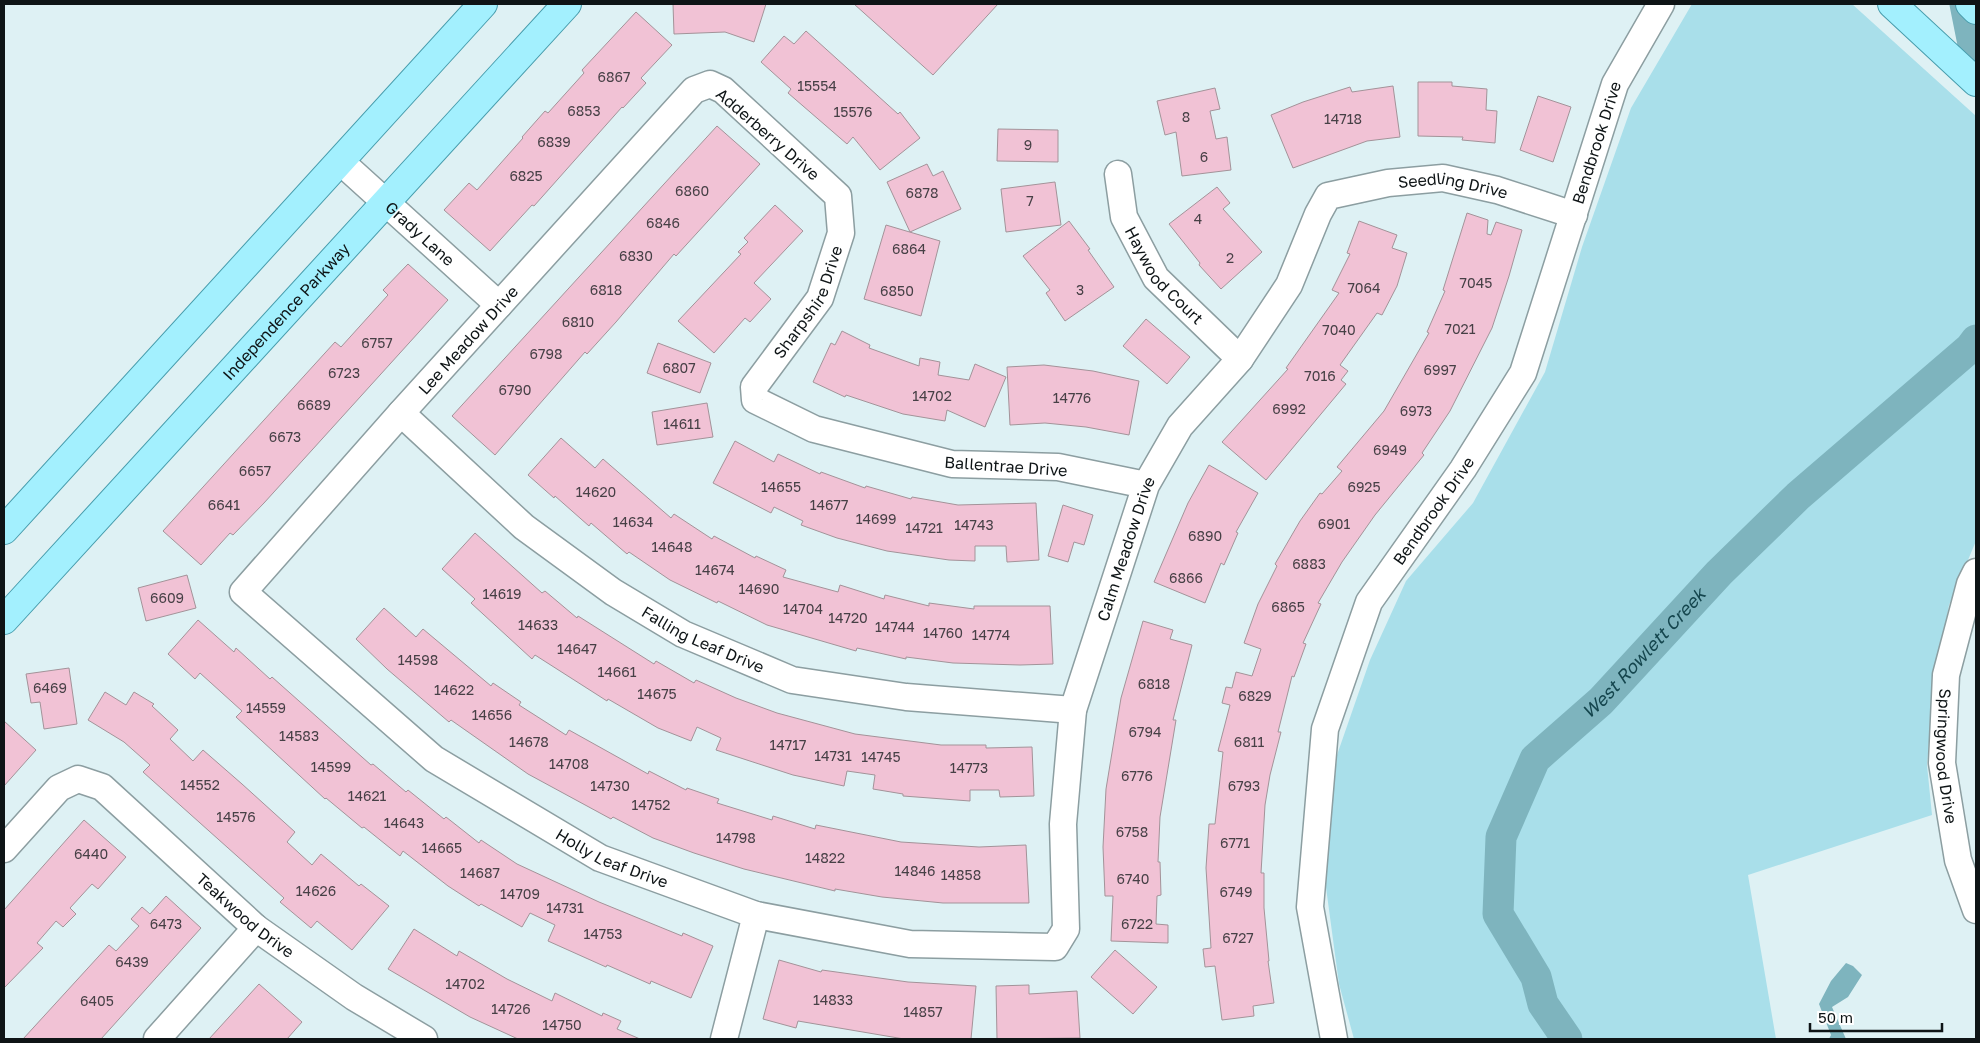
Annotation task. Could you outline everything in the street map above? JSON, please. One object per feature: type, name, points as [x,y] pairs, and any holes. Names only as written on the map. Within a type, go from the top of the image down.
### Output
[{"type":"main road","points":[[4,530],[483,4]]},
{"type":"main road","name":"Independence Parkway","points":[[4,620],[567,4]]},
{"type":"main road","points":[[1892,4],[1976,82]]},
{"type":"main road","points":[[1970,4],[1976,10]]},
{"type":"street","name":"Bendbrook Drive","points":[[1334,1039],[1310,907],[1324,730],[1369,602],[1463,468],[1523,373],[1615,84],[1661,4]]},
{"type":"street","name":"Adderberry Drive","points":[[694,90],[710,84],[723,90],[838,196]]},
{"type":"street","name":"Lee Meadow Drive","points":[[243,592],[401,413],[694,90]]},
{"type":"street","name":"Grady Lane","points":[[340,161],[499,305]]},
{"type":"street","name":"Haywood Court","points":[[1118,174],[1124,217],[1156,278],[1240,359]]},
{"type":"street","name":"Seedling Drive","points":[[1328,196],[1388,183],[1443,178],[1497,190],[1574,216]]},
{"type":"street","name":"Sharpshire Drive","points":[[755,400],[754,387],[820,298],[841,233],[838,196]]},
{"type":"street","name":"Calm Meadow Drive","points":[[1055,947],[1066,929],[1063,824],[1073,710],[1146,486],[1180,426],[1240,359],[1289,285],[1318,214],[1328,196]]},
{"type":"street","name":"Ballentrae Drive","points":[[755,400],[814,430],[952,464],[1058,467],[1146,486]]},
{"type":"street","name":"Falling Leaf Drive","points":[[401,413],[524,527],[613,592],[683,634],[792,680],[906,697],[1073,710]]},
{"type":"street","name":"Springwood Drive","points":[[1976,572],[1970,584],[1946,675],[1942,763],[1958,860],[1976,910]]},
{"type":"street","name":"Holly Leaf Drive","points":[[243,592],[434,759],[600,858],[756,915],[910,944],[1055,947]]},
{"type":"street","name":"Teakwood Drive","points":[[4,849],[59,788],[78,779],[102,787],[256,928],[354,998],[424,1039]]},
{"type":"street","points":[[724,1039],[756,915]]},
{"type":"street","points":[[157,1039],[256,928]]},
{"type":"shaded area","points":[[1692,4],[1852,4],[1976,116],[1976,541],[1949,605],[1934,686],[1927,765],[1932,815],[1748,875],[1776,1039],[1354,1039],[1339,984],[1325,880],[1337,755],[1370,660],[1406,581],[1473,503],[1545,372],[1582,247],[1631,108]]},
{"type":"shaded area","points":[[1846,963],[1853,966],[1862,975],[1848,997],[1832,1007],[1846,1039],[1829,1039],[1831,1035],[1819,1004],[1831,981]]},
{"type":"building","points":[[673,4],[766,4],[754,42],[725,32],[674,34]]},
{"type":"building","points":[[854,4],[998,4],[933,75]]},
{"type":"building","points":[[636,12],[672,45],[641,78],[646,83],[622,107],[534,206],[532,205],[490,251],[444,210],[469,183],[477,190],[545,111],[548,113],[584,73],[582,70]]},
{"type":"building","points":[[806,31],[898,114],[900,112],[920,138],[880,170],[853,137],[847,144],[788,93],[791,89],[761,62],[784,36],[794,44]]},
{"type":"building","points":[[1418,82],[1452,82],[1452,86],[1487,89],[1486,110],[1497,111],[1495,143],[1462,140],[1463,137],[1418,136]]},
{"type":"building","points":[[1393,86],[1400,137],[1367,141],[1293,168],[1271,115],[1303,102],[1350,87],[1352,92]]},
{"type":"building","points":[[1215,88],[1220,109],[1210,111],[1216,139],[1227,137],[1231,170],[1182,176],[1176,132],[1165,135],[1157,101]]},
{"type":"building","points":[[1538,96],[1571,107],[1553,162],[1520,150]]},
{"type":"building","points":[[717,126],[760,164],[676,256],[674,254],[616,322],[587,354],[585,352],[495,455],[452,416]]},
{"type":"building","points":[[998,129],[1058,130],[1058,162],[997,161]]},
{"type":"building","points":[[927,164],[933,176],[943,171],[961,209],[910,232],[887,182]]},
{"type":"building","points":[[1055,182],[1061,225],[1006,232],[1001,189]]},
{"type":"building","points":[[1217,187],[1230,203],[1223,209],[1262,252],[1221,289],[1199,265],[1200,263],[1169,224]]},
{"type":"building","points":[[775,205],[803,231],[754,283],[771,299],[750,322],[745,318],[714,353],[678,321],[741,254],[738,252],[748,242],[744,238]]},
{"type":"building","points":[[1467,213],[1488,220],[1487,234],[1491,235],[1496,222],[1522,230],[1509,276],[1492,328],[1450,411],[1422,453],[1424,455],[1375,515],[1342,562],[1318,603],[1321,604],[1303,643],[1306,644],[1294,677],[1292,676],[1278,732],[1281,732],[1270,775],[1265,805],[1261,873],[1264,873],[1264,908],[1268,961],[1274,1003],[1253,1006],[1254,1016],[1222,1020],[1215,966],[1205,967],[1203,949],[1211,948],[1206,868],[1209,824],[1215,824],[1223,752],[1218,751],[1230,705],[1222,703],[1226,687],[1232,688],[1236,672],[1252,676],[1261,649],[1244,643],[1258,604],[1277,566],[1275,564],[1300,521],[1320,493],[1322,494],[1342,471],[1337,467],[1384,411],[1429,333],[1427,332],[1445,291],[1443,290]]},
{"type":"building","points":[[1069,221],[1090,249],[1088,250],[1114,287],[1065,321],[1046,293],[1050,290],[1023,256]]},
{"type":"building","points":[[1359,221],[1397,235],[1392,248],[1407,253],[1397,286],[1382,315],[1377,313],[1340,365],[1348,371],[1341,380],[1346,384],[1266,480],[1222,442],[1288,369],[1286,368],[1339,293],[1332,290],[1350,254],[1347,253]]},
{"type":"building","points":[[886,225],[940,241],[921,316],[864,299]]},
{"type":"building","points":[[408,264],[448,300],[264,503],[233,535],[230,533],[201,565],[163,531],[335,342],[341,347],[388,295],[383,290]]},
{"type":"building","points":[[1146,319],[1190,357],[1167,384],[1123,346]]},
{"type":"building","points":[[842,331],[870,345],[869,348],[919,366],[920,358],[940,362],[938,375],[969,380],[975,364],[1006,377],[985,427],[947,410],[945,421],[903,414],[846,395],[845,397],[813,382],[831,343],[835,345]]},
{"type":"building","points":[[658,343],[711,363],[700,393],[647,373]]},
{"type":"building","points":[[1044,365],[1093,371],[1139,381],[1129,435],[1086,427],[1045,423],[1010,425],[1007,367]]},
{"type":"building","points":[[707,403],[713,437],[657,445],[652,412]]},
{"type":"building","points":[[561,438],[595,468],[603,459],[671,518],[674,514],[712,539],[714,536],[755,558],[756,556],[786,570],[783,577],[838,592],[840,585],[884,599],[885,595],[929,606],[929,603],[974,609],[974,606],[1050,606],[1053,664],[953,663],[906,657],[906,659],[857,648],[856,651],[767,625],[718,601],[717,603],[670,580],[629,552],[627,554],[591,523],[589,526],[528,475]]},
{"type":"building","points":[[735,441],[774,462],[778,454],[820,474],[821,472],[865,488],[866,486],[911,499],[912,497],[958,505],[1036,503],[1039,560],[1007,562],[1006,546],[975,546],[975,561],[949,560],[887,551],[837,538],[801,525],[803,521],[774,507],[771,513],[713,483]]},
{"type":"building","points":[[1209,465],[1258,493],[1236,532],[1238,533],[1224,565],[1221,563],[1205,603],[1154,582],[1188,503]]},
{"type":"building","points":[[1063,505],[1093,515],[1084,545],[1074,542],[1068,562],[1048,556]]},
{"type":"building","points":[[475,533],[542,593],[545,591],[577,618],[578,616],[654,664],[656,661],[694,683],[696,680],[736,698],[777,713],[855,734],[941,745],[986,745],[986,748],[1032,747],[1034,796],[1000,797],[999,790],[970,790],[970,801],[903,796],[903,794],[873,789],[875,775],[847,771],[844,786],[793,775],[716,750],[721,738],[697,727],[691,741],[658,728],[608,699],[607,701],[535,655],[532,659],[471,603],[475,599],[442,569]]},
{"type":"building","points":[[187,575],[196,608],[146,621],[138,588]]},
{"type":"building","points":[[384,608],[416,637],[423,629],[491,686],[493,683],[521,702],[519,705],[566,735],[569,730],[648,774],[649,771],[686,790],[687,788],[719,799],[717,803],[772,820],[773,816],[815,829],[816,825],[901,842],[979,847],[1026,845],[1029,903],[943,903],[882,897],[835,889],[835,891],[744,869],[694,853],[653,838],[613,817],[611,819],[528,774],[451,720],[449,722],[387,669],[356,639]]},
{"type":"building","points":[[198,620],[234,652],[236,648],[270,679],[272,677],[371,765],[373,764],[406,792],[408,790],[444,819],[446,817],[479,843],[481,840],[517,864],[599,902],[682,936],[683,933],[713,946],[691,998],[651,981],[650,984],[607,965],[606,967],[548,941],[555,925],[530,913],[522,927],[481,904],[479,906],[448,886],[403,851],[400,856],[364,827],[362,828],[325,799],[236,717],[242,711],[200,673],[195,679],[168,654]]},
{"type":"building","points":[[1143,621],[1173,630],[1170,639],[1192,645],[1173,720],[1176,720],[1160,817],[1158,862],[1160,862],[1161,895],[1157,896],[1156,924],[1168,925],[1168,943],[1111,941],[1113,896],[1105,896],[1103,847],[1106,789],[1121,698]]},
{"type":"building","points":[[69,668],[77,724],[44,729],[40,702],[31,703],[26,674]]},
{"type":"building","points":[[105,692],[126,705],[134,692],[154,704],[152,706],[178,730],[170,739],[193,761],[203,750],[242,784],[295,832],[287,842],[312,865],[321,854],[359,886],[361,884],[389,906],[352,950],[317,921],[311,928],[280,902],[284,898],[143,772],[150,765],[124,742],[88,720]]},
{"type":"building","points":[[4,721],[36,750],[4,786]]},
{"type":"building","points":[[84,820],[126,857],[98,889],[92,884],[70,908],[76,914],[63,927],[56,921],[37,943],[43,948],[4,988],[4,910]]},
{"type":"building","points":[[166,896],[201,928],[101,1039],[23,1039],[109,945],[116,951],[139,926],[131,919],[142,907],[150,914]]},
{"type":"building","points":[[414,929],[457,956],[459,951],[507,979],[552,1001],[555,993],[602,1016],[603,1013],[621,1021],[617,1029],[640,1039],[518,1039],[470,1017],[388,969]]},
{"type":"building","points":[[1115,950],[1157,987],[1133,1014],[1091,977]]},
{"type":"building","points":[[779,960],[821,972],[822,970],[908,982],[976,986],[971,1039],[904,1039],[798,1021],[796,1028],[763,1019]]},
{"type":"building","points":[[259,984],[302,1022],[287,1039],[209,1039]]},
{"type":"building","points":[[1029,985],[1029,994],[1077,991],[1080,1038],[997,1039],[996,986]]},
{"type":"waterway","name":"West Rowlett Creek","points":[[1965,4],[1976,59]]},
{"type":"waterway","name":"West Rowlett Creek","points":[[1567,1039],[1543,1004],[1536,977],[1498,914],[1501,837],[1535,759],[1601,701],[1719,573],[1798,496],[1970,348],[1976,340]]}]
